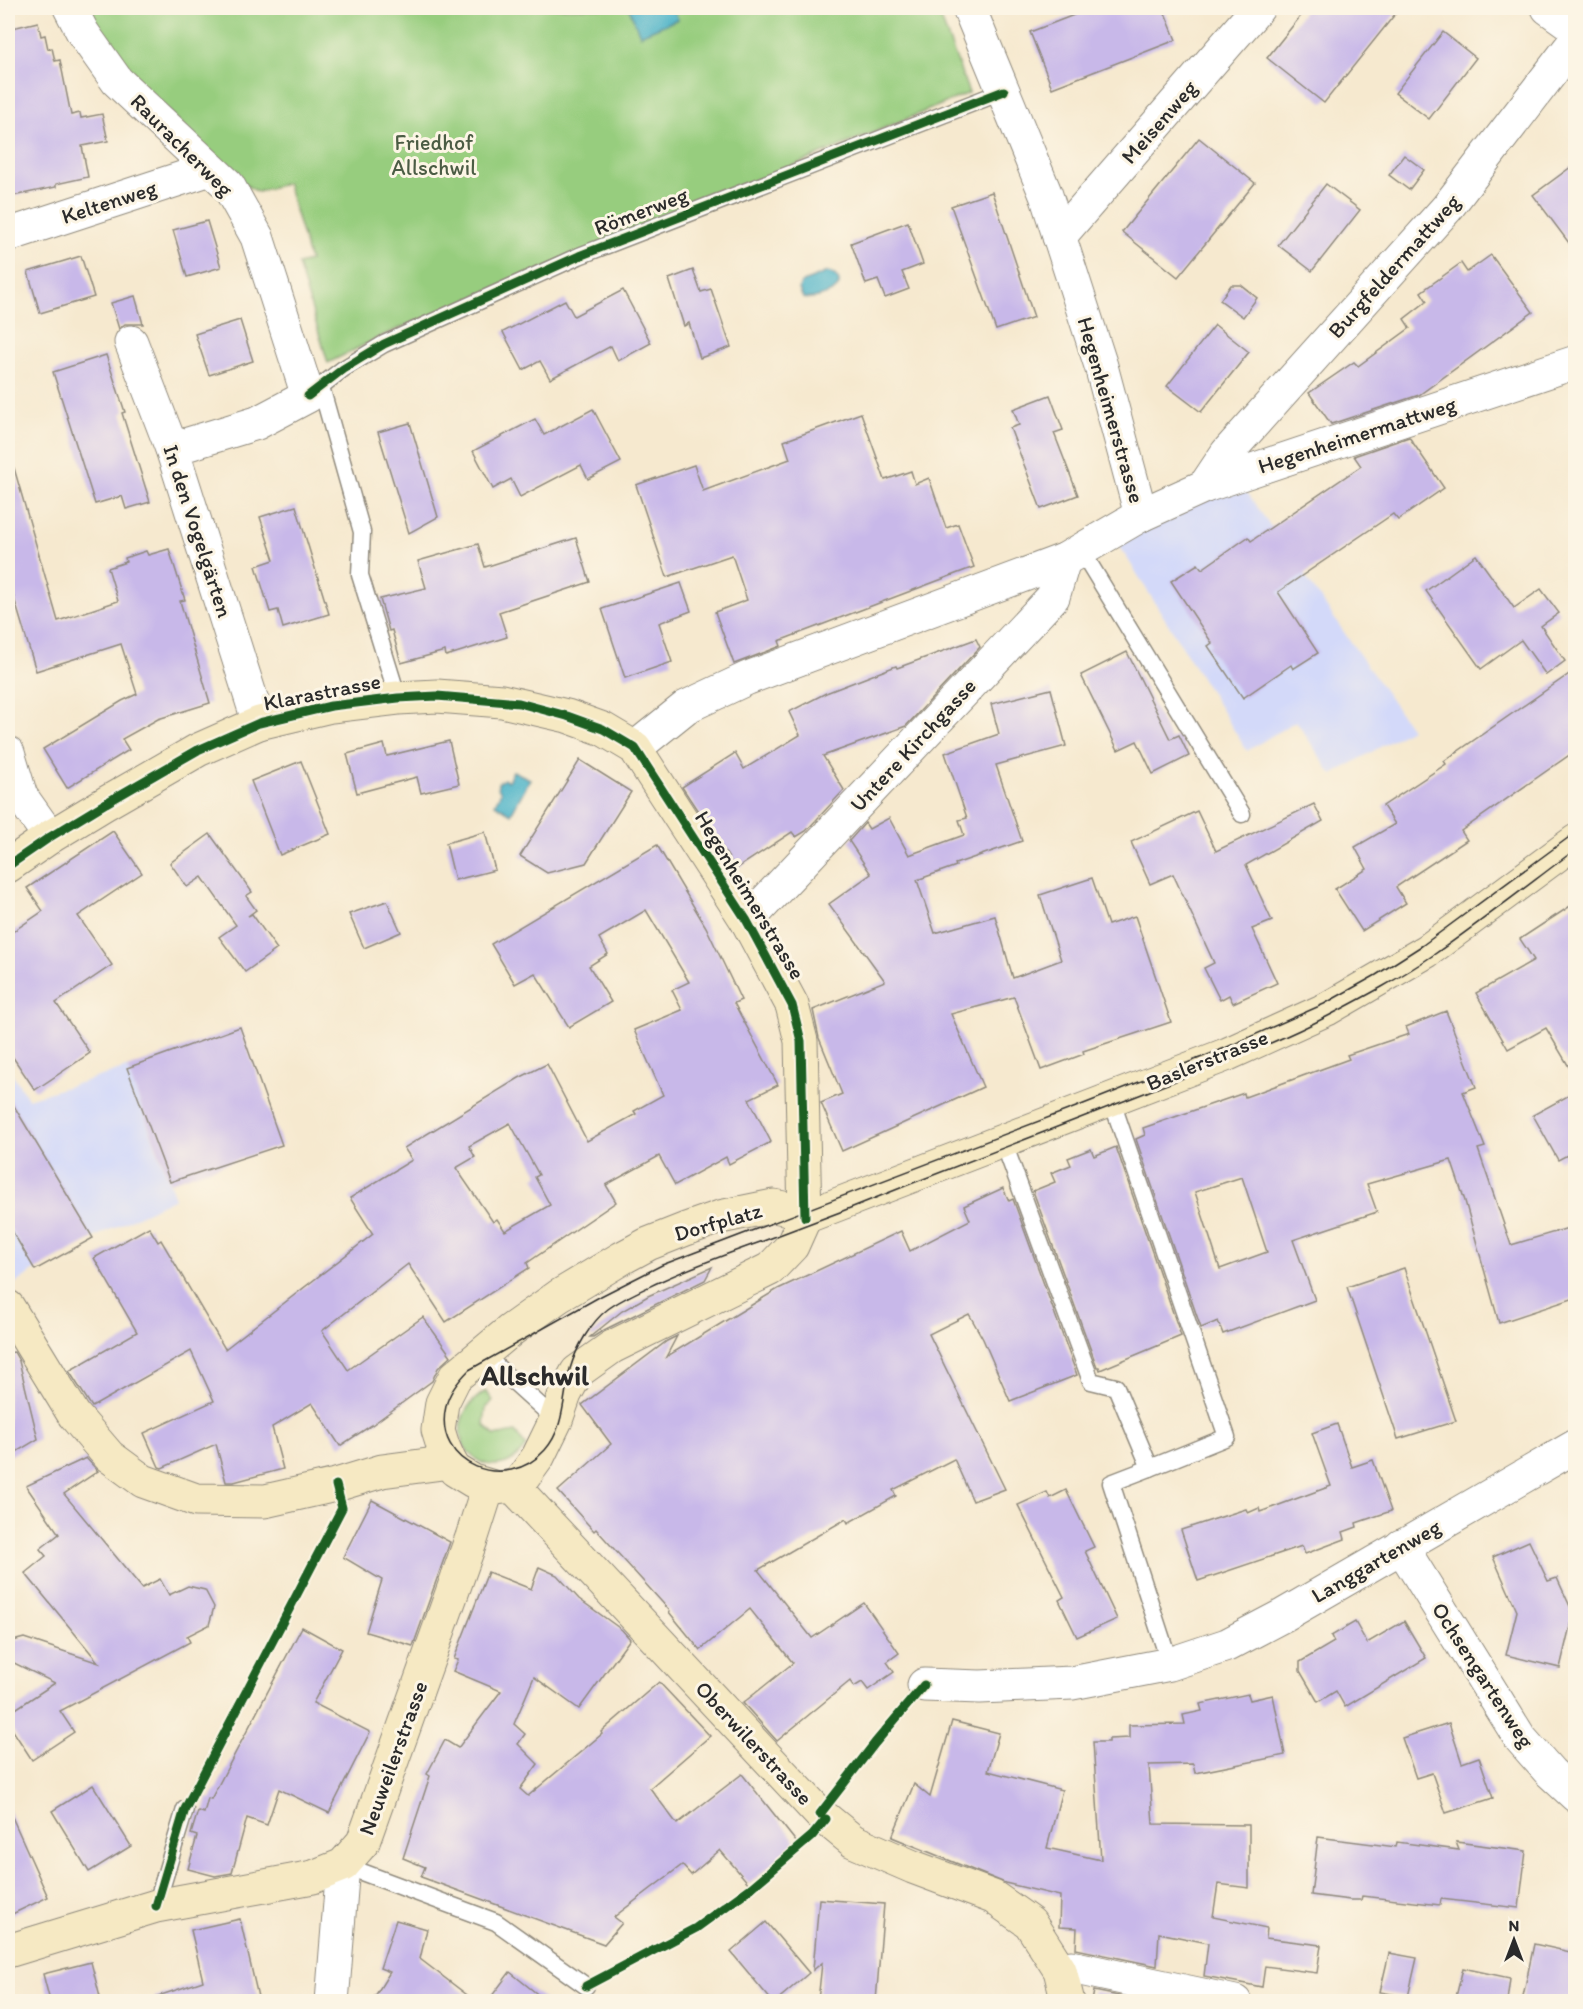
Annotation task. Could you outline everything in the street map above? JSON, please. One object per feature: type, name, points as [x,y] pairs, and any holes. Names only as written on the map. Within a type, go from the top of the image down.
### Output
[{"type":"street","name":"Rauracherweg","points":[[69,8],[83,33],[117,81],[228,185],[257,237],[314,392]]},
{"type":"street","name":"Hegenheimerstrasse","points":[[806,1217],[801,1041],[792,1005],[747,921],[636,748],[687,707],[748,678],[1072,555],[1141,515],[1101,366],[1046,195],[969,8]]},
{"type":"street","name":"Meisenweg","points":[[1059,237],[1258,8]]},
{"type":"street","points":[[1548,8],[1575,28]]},
{"type":"street","name":"Burgfeldermattweg","points":[[1205,486],[1227,453],[1447,208],[1575,40]]},
{"type":"street","name":"Keltenweg","points":[[8,235],[210,169]]},
{"type":"street","name":"In den Vogelgärten","points":[[131,342],[172,449],[259,723]]},
{"type":"street","name":"Hegenheimermattweg","points":[[1141,515],[1205,486],[1575,362]]},
{"type":"street","name":"Römerweg","points":[[172,449],[257,423],[314,392]]},
{"type":"street","name":"Untere Kirchgasse","points":[[747,921],[1053,597],[1072,555]]},
{"type":"street","name":"Klarastrasse","points":[[8,866],[50,837],[198,750],[259,723],[331,706],[437,696],[519,703],[603,729],[636,748]]},
{"type":"street","points":[[8,753],[21,796],[50,837]]},
{"type":"street","name":"Baslerstrasse","points":[[806,1217],[1228,1054],[1327,1009],[1427,951],[1575,841]]},
{"type":"street","name":"Dorfplatz","points":[[450,1462],[438,1430],[442,1403],[455,1377],[511,1330],[559,1296],[648,1245],[720,1217],[774,1206],[793,1210],[806,1217]]},
{"type":"street","points":[[8,1307],[74,1415],[109,1456],[143,1481],[196,1500],[265,1501],[336,1485],[382,1471],[450,1462],[463,1476],[500,1487],[520,1482],[529,1472],[556,1420],[577,1372],[588,1362],[612,1347],[770,1269],[792,1246],[806,1217]]},
{"type":"street","name":"Langgartenweg","points":[[924,1685],[980,1687],[1072,1683],[1170,1664],[1236,1640],[1284,1616],[1575,1446]]},
{"type":"street","name":"Neuweilerstrasse","points":[[8,1951],[156,1906],[313,1877],[343,1865],[363,1842],[472,1537],[500,1487]]},
{"type":"street","name":"Oberwilerstrasse","points":[[500,1487],[820,1814],[853,1841],[913,1867],[993,1897],[1030,1923],[1060,1970],[1068,2001]]},
{"type":"street","name":"Ochsengartenweg","points":[[1401,1546],[1520,1738],[1575,1796]]},
{"type":"street","points":[[332,2001],[343,1865]]},
{"type":"street","points":[[1060,1970],[1071,1967],[1235,2001]]},
{"type":"lane","name":"Römerweg","points":[[314,392],[343,369],[384,344],[579,256],[1004,91]]},
{"type":"lane","points":[[314,392],[362,532],[360,575],[398,698]]},
{"type":"lane","points":[[1072,555],[1242,814]]},
{"type":"lane","points":[[1111,1099],[1227,1437],[1111,1483],[1170,1664]]},
{"type":"lane","points":[[1003,1142],[1091,1381],[1116,1387],[1150,1468]]},
{"type":"lane","points":[[483,1354],[556,1420]]},
{"type":"lane","points":[[156,1906],[184,1809]]},
{"type":"lane","points":[[343,1865],[496,1922],[586,1986]]},
{"type":"shaded area","points":[[1235,475],[1411,729],[1332,775],[1296,721],[1247,751],[1111,532]]},
{"type":"shaded area","points":[[8,1067],[28,1099],[127,1068],[175,1198],[93,1238],[11,1103],[8,1106]]},
{"type":"shaded area","points":[[8,1224],[35,1270],[8,1288]]},
{"type":"green space","name":"Friedhof Allschwil","points":[[84,8],[937,8],[969,93],[386,334],[328,363],[298,264],[310,261],[287,183],[258,192],[242,183],[132,77]]},
{"type":"green space","points":[[486,1391],[493,1401],[486,1407],[484,1425],[495,1436],[515,1432],[526,1446],[511,1460],[496,1465],[481,1462],[469,1453],[462,1440],[461,1424],[468,1407]]},
{"type":"water","points":[[629,8],[673,8],[678,19],[640,35]]},
{"type":"water","points":[[827,272],[839,280],[836,289],[820,296],[803,298],[799,289],[801,283]]},
{"type":"water","points":[[513,771],[530,779],[511,814],[495,804],[501,792],[498,783],[504,779],[508,781]]},
{"type":"building","points":[[1092,8],[1163,8],[1176,40],[1052,88],[1030,32]]},
{"type":"building","points":[[1307,8],[1400,8],[1324,103],[1267,58]]},
{"type":"building","points":[[38,22],[41,36],[45,35],[48,49],[52,48],[55,61],[60,60],[71,115],[80,113],[81,118],[102,114],[108,141],[82,146],[88,177],[56,184],[56,187],[8,197],[8,29]]},
{"type":"building","points":[[1443,32],[1476,58],[1429,119],[1395,93]]},
{"type":"building","points":[[1199,138],[1255,183],[1178,277],[1122,232]]},
{"type":"building","points":[[1404,155],[1424,170],[1409,190],[1389,175]]},
{"type":"building","points":[[1575,164],[1575,251],[1533,195]]},
{"type":"building","points":[[1326,184],[1360,210],[1312,271],[1278,245]]},
{"type":"building","points":[[992,192],[1034,317],[996,330],[951,206]]},
{"type":"building","points":[[207,221],[221,267],[187,277],[173,230]]},
{"type":"building","points":[[908,222],[923,264],[902,272],[909,289],[885,298],[878,280],[866,284],[851,243]]},
{"type":"building","points":[[1491,255],[1533,312],[1419,395],[1331,424],[1309,393],[1354,362],[1358,366],[1410,328],[1404,319],[1427,301],[1421,292],[1461,263],[1467,272]]},
{"type":"building","points":[[81,256],[94,297],[40,313],[28,272]]},
{"type":"building","points":[[693,270],[701,292],[711,289],[731,347],[700,358],[689,323],[684,326],[669,279]]},
{"type":"building","points":[[1231,285],[1241,285],[1257,298],[1243,317],[1220,300]]},
{"type":"building","points":[[623,290],[651,343],[618,361],[611,346],[550,379],[540,361],[523,370],[503,332],[565,300],[574,316]]},
{"type":"building","points":[[135,296],[143,324],[125,324],[119,329],[111,303]]},
{"type":"building","points":[[240,320],[253,361],[209,375],[195,334]]},
{"type":"building","points":[[1215,325],[1249,352],[1201,412],[1167,386]]},
{"type":"building","points":[[106,355],[125,412],[122,413],[150,502],[126,509],[122,496],[95,504],[53,372]]},
{"type":"building","points":[[1050,395],[1063,430],[1054,433],[1078,495],[1041,509],[1010,428],[1019,425],[1013,409]]},
{"type":"building","points":[[593,409],[621,462],[588,479],[581,465],[520,497],[511,479],[493,489],[473,451],[535,419],[544,435]]},
{"type":"building","points":[[861,413],[885,480],[911,471],[915,484],[929,478],[946,528],[958,524],[974,567],[779,641],[781,646],[734,664],[715,612],[747,600],[732,555],[667,577],[636,485],[694,465],[703,491],[790,459],[784,441]]},
{"type":"building","points":[[410,423],[438,517],[409,533],[378,432]]},
{"type":"building","points":[[1409,437],[1444,488],[1398,520],[1393,514],[1278,592],[1318,653],[1293,669],[1291,665],[1243,698],[1208,646],[1212,643],[1171,581],[1198,564],[1202,569],[1248,537],[1251,541],[1361,466],[1354,456]]},
{"type":"building","points":[[8,468],[14,468],[58,621],[118,601],[108,568],[126,562],[125,558],[146,551],[148,555],[169,549],[185,600],[180,601],[210,703],[158,719],[122,739],[129,750],[67,788],[43,749],[137,694],[121,644],[36,671],[8,578]]},
{"type":"building","points":[[296,506],[329,614],[283,628],[278,610],[270,612],[256,566],[274,560],[260,517]]},
{"type":"building","points":[[576,538],[590,582],[499,612],[507,637],[446,656],[445,651],[401,663],[380,599],[426,588],[418,561],[478,544],[485,567]]},
{"type":"building","points":[[1476,555],[1514,608],[1541,589],[1559,613],[1541,626],[1565,661],[1546,675],[1521,640],[1481,669],[1426,591]]},
{"type":"building","points":[[681,583],[691,611],[659,623],[672,662],[625,678],[602,609]]},
{"type":"building","points":[[976,639],[980,647],[906,726],[823,756],[844,790],[806,831],[796,837],[792,832],[736,869],[682,787],[735,753],[744,769],[800,735],[789,712],[826,693]]},
{"type":"building","points":[[1127,652],[1170,739],[1179,735],[1189,756],[1153,774],[1137,741],[1118,750],[1081,675]]},
{"type":"building","points":[[1575,670],[1575,751],[1461,831],[1467,840],[1396,887],[1406,903],[1362,931],[1335,889],[1367,869],[1355,847],[1395,824],[1383,806],[1446,764],[1444,761]]},
{"type":"building","points":[[1051,689],[1066,746],[996,765],[1022,841],[917,880],[935,933],[995,916],[1013,978],[1061,960],[1040,895],[1092,878],[1108,925],[1135,916],[1171,1022],[1083,1051],[1084,1054],[1041,1070],[1014,997],[951,1014],[983,1087],[842,1151],[821,1103],[842,1094],[819,1038],[813,1010],[885,981],[829,904],[871,874],[849,841],[865,823],[869,829],[889,818],[909,855],[964,835],[959,820],[967,818],[945,753],[999,734],[991,704]]},
{"type":"building","points":[[449,741],[459,784],[421,793],[417,777],[357,793],[347,754],[384,744],[387,756]]},
{"type":"building","points":[[580,760],[631,792],[586,863],[547,873],[520,856]]},
{"type":"building","points":[[301,761],[330,834],[280,855],[251,781]]},
{"type":"building","points":[[1314,804],[1323,821],[1246,865],[1272,921],[1252,929],[1277,983],[1233,1003],[1229,995],[1220,1000],[1204,968],[1214,963],[1173,874],[1150,884],[1131,842],[1197,811],[1216,851]]},
{"type":"building","points":[[113,831],[142,873],[78,916],[112,965],[56,1003],[90,1053],[35,1090],[8,1050],[8,935],[43,911],[27,888]]},
{"type":"building","points":[[485,832],[495,870],[455,880],[446,843]]},
{"type":"building","points":[[210,834],[252,892],[246,896],[256,910],[248,916],[252,914],[277,949],[245,972],[219,937],[236,925],[202,877],[187,887],[170,863]]},
{"type":"building","points":[[657,845],[706,927],[741,1000],[734,1003],[778,1085],[749,1099],[771,1142],[729,1164],[726,1157],[675,1185],[659,1156],[606,1185],[616,1202],[527,1263],[529,1268],[446,1322],[408,1264],[322,1331],[348,1370],[423,1317],[451,1356],[438,1368],[432,1381],[340,1446],[312,1403],[272,1427],[283,1469],[226,1482],[216,1444],[162,1468],[159,1467],[144,1433],[214,1401],[191,1351],[92,1407],[69,1371],[137,1332],[94,1258],[149,1227],[158,1242],[161,1240],[225,1349],[373,1234],[350,1198],[412,1160],[404,1148],[519,1078],[547,1064],[587,1141],[636,1114],[634,1111],[663,1095],[634,1030],[682,1010],[672,990],[689,982],[646,910],[599,938],[608,954],[589,966],[611,1002],[569,1027],[535,973],[515,984],[491,944]],"holes":[[[510,1123],[539,1175],[535,1177],[550,1205],[505,1231],[497,1219],[493,1222],[456,1168],[475,1157],[469,1146]]]},
{"type":"building","points":[[387,901],[401,932],[364,948],[349,914]]},
{"type":"building","points":[[1575,903],[1575,1077],[1546,1028],[1508,1049],[1476,993],[1534,960],[1520,939]]},
{"type":"building","points":[[1446,1011],[1476,1087],[1463,1092],[1485,1147],[1478,1149],[1511,1245],[1575,1226],[1575,1298],[1499,1323],[1465,1201],[1451,1160],[1367,1184],[1377,1212],[1293,1240],[1315,1300],[1223,1334],[1218,1321],[1201,1328],[1136,1139],[1145,1135],[1143,1128],[1244,1093],[1245,1097],[1349,1059],[1347,1055],[1409,1034],[1406,1027]],"holes":[[[1242,1177],[1267,1252],[1220,1269],[1195,1192]]]},
{"type":"building","points":[[240,1027],[282,1145],[170,1182],[127,1068]]},
{"type":"building","points":[[1575,1092],[1575,1151],[1558,1160],[1533,1115]]},
{"type":"building","points":[[8,1096],[93,1238],[35,1270],[8,1224]]},
{"type":"building","points":[[1116,1147],[1181,1336],[1100,1370],[1033,1191],[1055,1182],[1051,1173],[1071,1165],[1068,1158],[1091,1149],[1094,1156]]},
{"type":"building","points":[[1003,1188],[1009,1201],[1013,1199],[1077,1375],[1010,1401],[983,1339],[969,1314],[929,1334],[1005,1489],[973,1501],[954,1459],[893,1490],[896,1496],[848,1523],[846,1519],[758,1570],[812,1638],[864,1603],[899,1653],[887,1662],[894,1672],[868,1690],[862,1682],[854,1687],[850,1681],[777,1741],[743,1703],[793,1663],[750,1609],[700,1650],[670,1611],[596,1529],[594,1531],[558,1491],[611,1444],[582,1405],[667,1341],[677,1336],[666,1357],[778,1289],[901,1231],[910,1251],[970,1220],[964,1206]]},
{"type":"building","points":[[712,1267],[705,1280],[590,1337],[622,1311],[648,1296]]},
{"type":"building","points":[[1404,1268],[1456,1421],[1398,1439],[1347,1287]]},
{"type":"building","points":[[14,1352],[19,1361],[38,1439],[8,1457],[8,1353]]},
{"type":"building","points":[[1337,1424],[1352,1467],[1373,1460],[1391,1511],[1356,1523],[1357,1527],[1343,1532],[1345,1539],[1305,1554],[1302,1546],[1198,1581],[1181,1530],[1246,1509],[1248,1513],[1259,1508],[1260,1512],[1331,1486],[1312,1433]]},
{"type":"building","points":[[86,1458],[98,1471],[64,1494],[142,1588],[160,1579],[169,1595],[188,1586],[205,1590],[214,1607],[209,1625],[187,1636],[190,1642],[60,1711],[74,1732],[32,1760],[8,1723],[8,1714],[55,1683],[14,1663],[9,1655],[13,1641],[24,1638],[99,1663],[25,1573],[46,1556],[40,1549],[59,1534],[26,1486]]},
{"type":"building","points":[[1066,1490],[1094,1547],[1085,1551],[1117,1619],[1077,1637],[1059,1600],[1064,1597],[1018,1505],[1047,1492],[1050,1498]]},
{"type":"building","points":[[372,1500],[450,1542],[413,1646],[366,1632],[382,1580],[343,1557]]},
{"type":"building","points":[[1529,1541],[1548,1581],[1557,1578],[1573,1613],[1560,1668],[1506,1655],[1517,1611],[1493,1557]]},
{"type":"building","points":[[539,1567],[557,1575],[579,1599],[622,1630],[630,1639],[579,1709],[534,1677],[514,1724],[525,1734],[518,1744],[538,1764],[520,1789],[528,1796],[602,1734],[601,1732],[659,1682],[710,1736],[650,1788],[677,1824],[742,1774],[797,1843],[749,1884],[720,1850],[691,1875],[682,1865],[614,1917],[622,1923],[604,1944],[421,1877],[425,1867],[403,1858],[430,1776],[427,1774],[445,1740],[458,1748],[501,1691],[453,1671],[458,1660],[454,1659],[488,1572],[531,1589]]},
{"type":"building","points":[[1404,1621],[1426,1658],[1345,1707],[1336,1691],[1318,1702],[1300,1671],[1300,1662],[1334,1642],[1331,1636],[1355,1622],[1367,1643]]},
{"type":"building","points":[[302,1627],[342,1649],[313,1703],[370,1732],[329,1813],[279,1789],[267,1825],[247,1818],[232,1873],[215,1876],[188,1869],[197,1836],[191,1834],[198,1811],[204,1813],[208,1798],[211,1799]]},
{"type":"building","points":[[1248,1694],[1250,1700],[1273,1695],[1285,1755],[1195,1773],[1193,1764],[1149,1765],[1153,1824],[1249,1825],[1249,1888],[1218,1884],[1213,1917],[1267,1928],[1266,1938],[1321,1945],[1317,1973],[1265,1966],[1262,1987],[1204,1976],[1208,1943],[1159,1933],[1157,1966],[1076,1949],[1077,1928],[1059,1927],[1060,1896],[1005,1883],[892,1837],[914,1784],[930,1797],[952,1721],[999,1733],[988,1771],[1062,1790],[1047,1848],[1101,1860],[1093,1742],[1129,1738],[1129,1725],[1185,1724],[1183,1715],[1202,1711],[1200,1704]]},
{"type":"building","points":[[1449,1723],[1462,1763],[1479,1757],[1493,1798],[1446,1813],[1432,1773],[1416,1778],[1402,1738]]},
{"type":"building","points":[[93,1785],[131,1846],[89,1872],[52,1811]]},
{"type":"building","points":[[8,1808],[48,1897],[8,1916]]},
{"type":"building","points":[[1318,1837],[1396,1847],[1397,1842],[1459,1850],[1456,1842],[1526,1851],[1519,1908],[1441,1899],[1440,1905],[1362,1896],[1361,1900],[1350,1900],[1311,1895]]},
{"type":"building","points":[[819,1899],[884,1904],[876,2001],[818,2001],[822,1963],[813,1970]]},
{"type":"building","points":[[240,1919],[259,2001],[155,2001],[155,1997],[203,1981],[191,1930]]},
{"type":"building","points":[[396,1920],[427,1929],[420,1959],[475,2001],[372,2001],[390,1972],[380,1968]]},
{"type":"building","points":[[766,1922],[809,1973],[776,2001],[772,2001],[731,1952]]},
{"type":"building","points":[[1534,1944],[1575,1953],[1575,2001],[1522,2001]]},
{"type":"building","points":[[1389,1953],[1417,1958],[1408,1997],[1380,1992]]},
{"type":"building","points":[[91,1962],[101,2001],[50,2001],[43,1974]]},
{"type":"building","points":[[1463,1968],[1510,1978],[1507,2001],[1455,2001]]},
{"type":"building","points":[[510,1972],[546,2001],[488,2001]]},
{"type":"building","points":[[1094,1991],[1143,2001],[1092,2001]]},
{"type":"tram line","points":[[1576,832],[1423,945],[1324,1004],[1225,1048],[1076,1107],[662,1265],[601,1296],[469,1370],[455,1386],[446,1406],[445,1427],[450,1444],[461,1457],[476,1467],[493,1471],[511,1470],[529,1463],[545,1450],[556,1432],[570,1369],[580,1344],[602,1314],[620,1301],[698,1265],[1217,1065],[1310,1025],[1370,994],[1420,964],[1576,849]]},
{"type":"cycle path","points":[[308,396],[343,369],[384,344],[579,256],[1004,91]]},
{"type":"cycle path","points":[[8,866],[50,837],[198,750],[259,723],[331,706],[437,696],[519,703],[603,729],[635,748],[747,921],[792,1005],[801,1041],[805,1217]]},
{"type":"cycle path","points":[[156,1906],[185,1809],[342,1508],[336,1485]]},
{"type":"cycle path","points":[[820,1814],[924,1685]]},
{"type":"cycle path","points":[[586,1986],[696,1928],[751,1888],[812,1836],[826,1819]]},
{"type":"district","name":"Allschwil","points":[[535,1375]]}]
